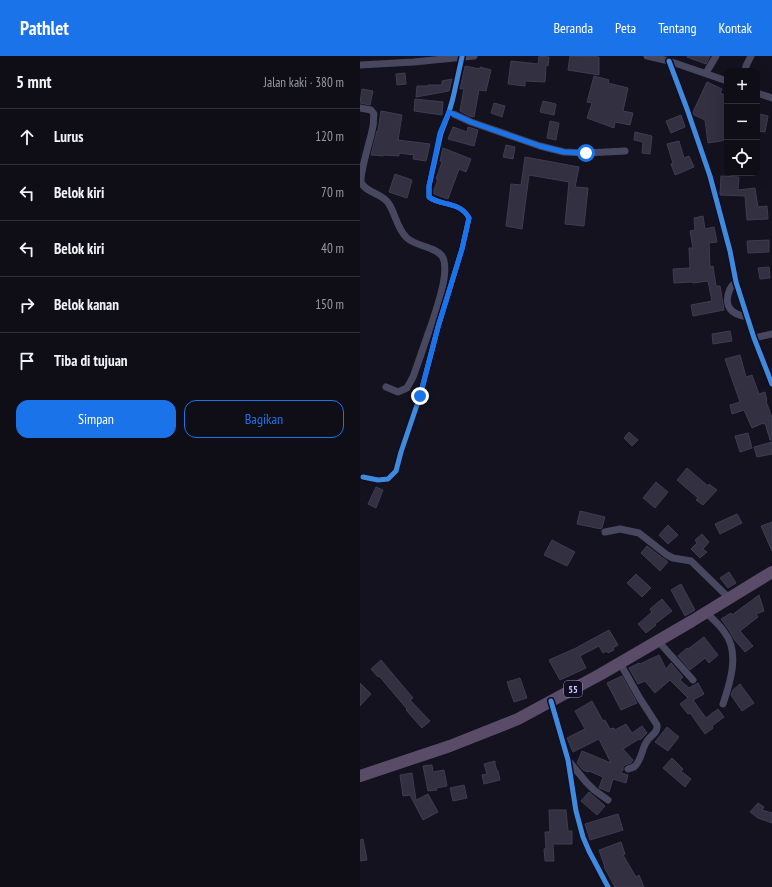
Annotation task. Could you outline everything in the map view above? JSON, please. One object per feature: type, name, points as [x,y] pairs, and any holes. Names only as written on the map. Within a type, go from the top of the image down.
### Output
[{"type":"highway","name":"55","points":[[360,776],[450,746],[518,719],[620,663],[772,572]]},
{"type":"street","points":[[360,65],[474,56]]},
{"type":"street","points":[[647,56],[669,61],[724,80]]},
{"type":"street","points":[[706,73],[716,56]]},
{"type":"street","points":[[746,68],[751,56]]},
{"type":"street","points":[[363,477],[378,480],[388,479],[396,471],[420,396],[438,327],[466,235],[469,218],[467,213],[456,206],[433,200],[429,197],[429,186],[440,133],[449,112],[462,57]]},
{"type":"street","points":[[669,61],[710,176],[730,251],[736,282],[754,338],[772,384]]},
{"type":"street","points":[[760,94],[772,98]]},
{"type":"street","points":[[360,108],[371,110],[374,114],[373,126],[362,163],[360,180],[362,184],[369,190],[382,196],[389,203],[398,227],[407,238],[420,246],[435,250],[443,258],[445,264],[444,280],[438,304],[413,377],[407,388],[398,392],[386,386]]},
{"type":"street","points":[[449,112],[484,127],[540,146],[564,152],[586,153],[624,151]]},
{"type":"street","points":[[736,282],[730,288],[728,306],[733,312],[747,317]]},
{"type":"street","points":[[754,338],[772,334]]},
{"type":"street","points":[[605,532],[620,529],[639,533],[674,558],[691,561],[729,598]]},
{"type":"street","points":[[706,612],[726,633],[732,651],[732,672],[723,704]]},
{"type":"street","points":[[658,641],[693,680]]},
{"type":"street","points":[[620,663],[658,729],[647,741],[636,765],[628,769]]},
{"type":"street","points":[[551,702],[568,760],[576,811],[581,831],[604,885]]},
{"type":"street","points":[[568,760],[586,782],[608,800]]},
{"type":"building","points":[[539,56],[549,57],[548,66],[546,65],[545,82],[525,81],[525,86],[508,84],[511,61],[538,64]]},
{"type":"building","points":[[570,56],[599,57],[599,75],[568,70]]},
{"type":"building","points":[[687,56],[710,56],[706,64]]},
{"type":"building","points":[[465,66],[480,69],[480,67],[491,70],[486,91],[479,90],[474,117],[460,111],[464,88],[460,89]]},
{"type":"building","points":[[405,73],[406,84],[397,85],[396,74]]},
{"type":"building","points":[[594,76],[609,80],[608,83],[628,88],[623,111],[633,113],[630,125],[615,122],[614,128],[587,118],[592,103],[587,102]]},
{"type":"building","points":[[452,79],[449,91],[416,97],[417,86],[442,85],[442,81]]},
{"type":"building","points":[[707,82],[722,89],[720,93],[724,95],[724,140],[708,143],[705,120],[694,115],[693,112]]},
{"type":"building","points":[[362,89],[373,91],[370,105],[360,103]]},
{"type":"building","points":[[415,99],[443,102],[442,115],[414,111]]},
{"type":"building","points":[[543,101],[556,104],[554,115],[540,112]]},
{"type":"building","points":[[494,103],[505,106],[502,117],[491,113]]},
{"type":"building","points":[[381,111],[402,115],[398,140],[430,144],[426,161],[413,159],[414,155],[399,153],[399,156],[371,155],[378,131]]},
{"type":"building","points":[[760,114],[768,116],[765,132],[760,131]]},
{"type":"building","points":[[681,115],[685,127],[671,133],[666,121]]},
{"type":"building","points":[[550,121],[559,123],[556,140],[547,138]]},
{"type":"building","points":[[453,127],[467,132],[468,127],[478,130],[474,146],[448,139]]},
{"type":"building","points":[[635,132],[652,136],[650,154],[642,153],[643,142],[634,140]]},
{"type":"building","points":[[679,141],[684,158],[689,156],[694,167],[675,175],[667,144]]},
{"type":"building","points":[[506,145],[515,147],[513,159],[503,157]]},
{"type":"building","points":[[443,148],[471,159],[466,172],[459,169],[448,199],[434,194],[438,179],[436,179],[442,162],[440,161]]},
{"type":"building","points":[[525,157],[579,167],[575,187],[588,188],[584,226],[565,224],[569,182],[529,175],[522,229],[506,226],[511,184],[521,185]]},
{"type":"building","points":[[395,174],[412,180],[407,198],[389,192]]},
{"type":"building","points":[[721,176],[739,177],[738,190],[755,188],[758,207],[767,206],[768,219],[747,220],[745,196],[720,195]]},
{"type":"building","points":[[703,216],[705,229],[714,227],[717,242],[709,243],[710,267],[713,266],[716,286],[720,286],[724,310],[693,316],[691,305],[712,301],[708,281],[674,283],[673,269],[690,268],[689,248],[693,248],[690,231],[695,230],[694,218]]},
{"type":"building","points":[[769,240],[769,252],[748,253],[747,241]]},
{"type":"building","points":[[769,267],[770,278],[760,279],[758,268]]},
{"type":"building","points":[[730,331],[732,341],[713,344],[712,334]]},
{"type":"building","points":[[740,355],[746,377],[752,375],[759,394],[765,392],[766,401],[772,418],[772,440],[770,440],[765,423],[752,428],[744,410],[732,414],[730,405],[740,402],[725,359]]},
{"type":"building","points":[[629,432],[638,440],[632,446],[624,438]]},
{"type":"building","points":[[748,433],[752,448],[740,452],[735,436]]},
{"type":"building","points":[[772,442],[772,454],[757,457],[754,447]]},
{"type":"building","points":[[687,468],[708,486],[709,484],[717,490],[703,505],[696,500],[698,498],[677,480]]},
{"type":"building","points":[[656,482],[668,492],[655,508],[643,498]]},
{"type":"building","points":[[376,487],[383,490],[376,508],[368,504]]},
{"type":"building","points":[[580,511],[605,517],[602,528],[577,524]]},
{"type":"building","points":[[737,514],[742,523],[720,534],[715,524]]},
{"type":"building","points":[[772,522],[772,551],[761,526]]},
{"type":"building","points":[[668,525],[678,535],[668,544],[659,535]]},
{"type":"building","points":[[702,534],[709,542],[703,549],[707,552],[700,558],[691,549],[697,543],[695,540]]},
{"type":"building","points":[[552,540],[575,552],[567,566],[544,555]]},
{"type":"building","points":[[647,546],[668,562],[660,571],[641,553]]},
{"type":"building","points":[[729,572],[736,583],[728,588],[720,578]]},
{"type":"building","points":[[636,574],[651,588],[642,597],[627,583]]},
{"type":"building","points":[[681,584],[695,610],[685,616],[671,590]]},
{"type":"building","points":[[759,595],[764,611],[756,614],[758,617],[740,631],[753,646],[745,652],[734,639],[721,619],[731,613],[732,615]]},
{"type":"building","points":[[662,599],[672,611],[646,633],[638,624],[652,612],[650,609]]},
{"type":"building","points":[[609,630],[618,645],[613,648],[614,650],[608,653],[607,651],[603,653],[599,646],[580,656],[586,668],[560,680],[549,660],[576,648]]},
{"type":"building","points":[[704,637],[718,655],[709,663],[705,658],[690,670],[678,656]]},
{"type":"building","points":[[659,655],[666,669],[671,663],[683,677],[680,680],[689,688],[698,683],[704,694],[693,700],[706,718],[718,709],[724,717],[712,726],[713,728],[705,734],[690,713],[688,714],[680,704],[688,698],[670,680],[655,693],[645,681],[638,684],[629,668]]},
{"type":"building","points":[[381,660],[413,698],[410,700],[430,721],[422,728],[379,676],[378,677],[371,669]]},
{"type":"building","points":[[622,676],[637,703],[621,710],[607,683]]},
{"type":"building","points":[[520,678],[527,698],[514,702],[507,682]]},
{"type":"building","points":[[360,683],[371,694],[360,706]]},
{"type":"building","points":[[740,684],[754,703],[742,711],[731,695],[733,690]]},
{"type":"building","points":[[592,701],[603,721],[605,720],[610,729],[614,728],[615,730],[626,724],[632,733],[642,726],[647,733],[640,740],[639,739],[623,749],[633,760],[631,763],[623,767],[621,773],[628,775],[626,783],[613,779],[609,792],[599,788],[603,777],[583,770],[577,763],[582,751],[611,763],[599,739],[573,752],[567,738],[585,729],[575,711]]},
{"type":"building","points":[[667,727],[679,737],[668,751],[655,742]]},
{"type":"building","points":[[672,758],[683,769],[681,771],[691,779],[685,787],[663,768]]},
{"type":"building","points":[[495,761],[500,780],[484,784],[482,775],[487,774],[484,764]]},
{"type":"building","points":[[432,765],[433,772],[444,770],[447,786],[436,788],[437,790],[428,791],[423,766]]},
{"type":"building","points":[[412,773],[416,800],[428,794],[438,812],[423,820],[410,795],[403,796],[400,775]]},
{"type":"building","points":[[464,785],[467,798],[453,801],[450,788]]},
{"type":"building","points":[[589,792],[605,806],[597,815],[581,801]]},
{"type":"building","points":[[758,803],[764,807],[762,810],[772,813],[772,823],[758,818],[750,812]]},
{"type":"building","points":[[549,810],[566,810],[568,831],[572,831],[572,844],[553,844],[554,861],[545,861],[545,832],[550,832]]},
{"type":"building","points":[[618,814],[623,830],[590,840],[585,824]]},
{"type":"building","points":[[363,839],[367,860],[360,861],[360,840]]},
{"type":"building","points":[[621,842],[625,854],[623,855],[636,877],[639,875],[644,887],[615,887],[604,867],[599,850]]},
{"type":"cycle path","points":[[363,477],[378,480],[388,479],[396,471],[420,396],[438,327],[462,249],[469,218],[455,206],[439,202],[429,197],[429,186],[441,133],[453,98],[462,57]]},
{"type":"cycle path","points":[[669,61],[710,176],[730,251],[736,282],[754,338],[772,384]]},
{"type":"cycle path","points":[[551,701],[568,760],[576,811],[583,837],[608,887]]},
{"type":"route","points":[[420,396],[438,327],[469,222],[467,213],[456,206],[433,200],[429,197],[429,186],[440,133],[449,112],[471,122],[540,146],[564,152],[586,153]]}]
